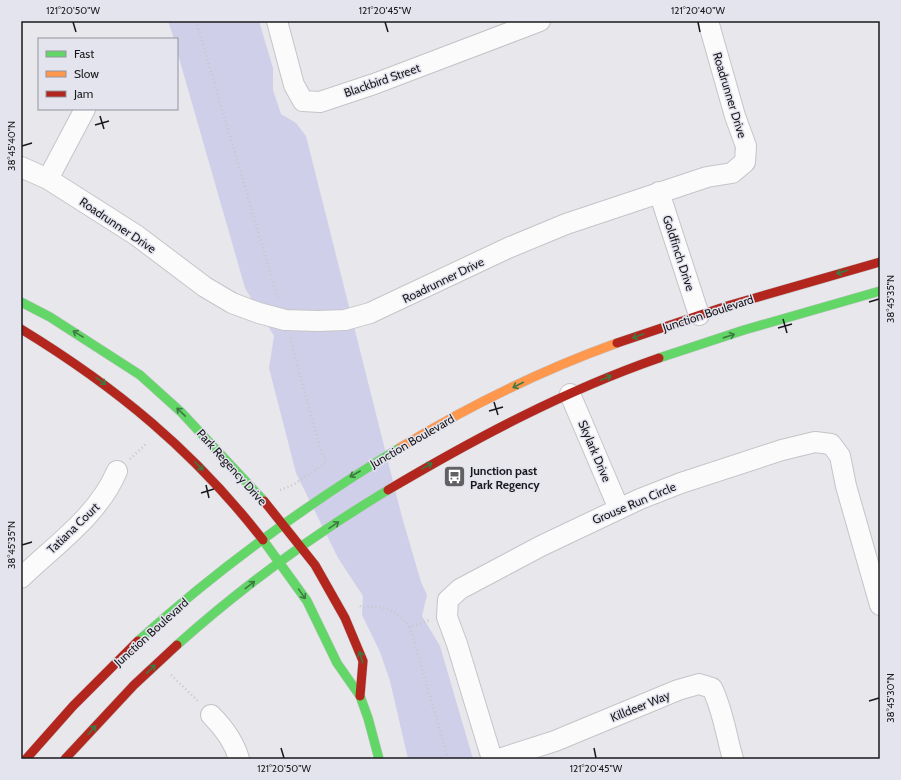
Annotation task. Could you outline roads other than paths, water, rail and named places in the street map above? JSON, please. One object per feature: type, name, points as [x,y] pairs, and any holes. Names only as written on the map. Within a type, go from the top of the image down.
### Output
[{"type":"main road","name":"Junction Boulevard","points":[[26,759],[130,649],[213,576],[261,539],[346,479],[442,423],[512,387],[576,358],[699,315],[880,262]]},
{"type":"main road","points":[[65,759],[123,696],[158,662],[200,625],[301,546],[408,477],[468,444],[608,377],[679,352],[880,291]]},
{"type":"main road","name":"Park Regency Drive","points":[[21,302],[64,325],[140,375],[181,412],[217,448],[283,524],[315,565],[342,612],[363,661],[360,696]]},
{"type":"main road","name":"Park Regency Drive","points":[[21,329],[46,344],[121,395],[160,428],[200,467],[261,539],[307,602],[325,634],[342,671],[360,696],[379,759]]},
{"type":"street","name":"Blackbird Street","points":[[277,21],[294,85],[303,101],[320,102],[405,73],[540,21]]},
{"type":"street","name":"Roadrunner Drive","points":[[21,167],[48,179],[136,235],[205,287],[226,299],[259,313],[285,320],[345,320],[370,313],[530,239],[566,224],[707,176],[732,173],[745,162],[746,146],[735,116],[708,21]]},
{"type":"street","points":[[48,179],[84,110]]},
{"type":"street","name":"Goldfinch Drive","points":[[659,192],[699,315]]},
{"type":"street","name":"Skylark Drive","points":[[570,394],[619,509]]},
{"type":"street","name":"Grouse Run Circle","points":[[492,759],[457,644],[447,617],[448,600],[460,588],[541,546],[619,509],[681,483],[782,450],[815,442],[831,444],[840,456],[846,486],[880,605]]},
{"type":"street","name":"Tatiana Court","points":[[21,578],[87,517],[101,501],[117,471]]},
{"type":"street","name":"Killdeer Way","points":[[499,759],[555,742],[658,698],[698,684],[712,688],[719,702],[733,759]]},
{"type":"street","points":[[211,715],[223,727],[232,741],[239,759]]},
{"type":"place","name":"Junction past Park Regency","points":[[454,477]]}]
